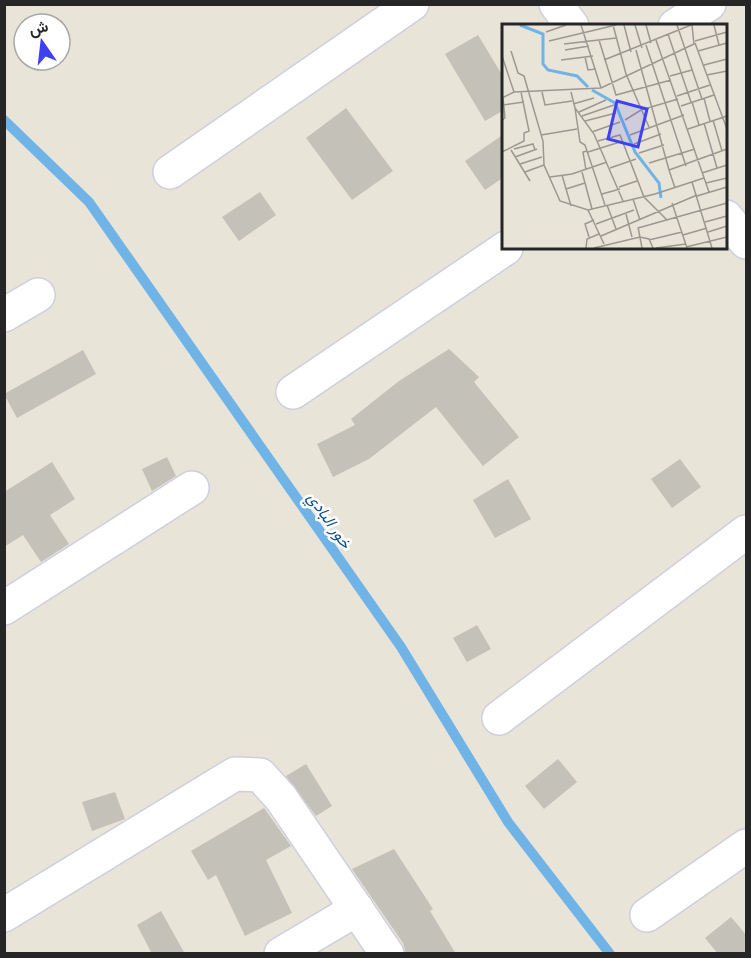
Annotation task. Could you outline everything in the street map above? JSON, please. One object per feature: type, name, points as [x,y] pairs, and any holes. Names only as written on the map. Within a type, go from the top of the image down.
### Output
[{"type":"street","points":[[170,172],[412,4]]},
{"type":"street","points":[[556,4],[571,24]]},
{"type":"street","points":[[678,24],[709,4]]},
{"type":"street","points":[[727,218],[747,242]]},
{"type":"street","points":[[293,393],[505,249]]},
{"type":"street","points":[[4,315],[38,294]]},
{"type":"street","points":[[4,608],[192,488]]},
{"type":"street","points":[[499,718],[747,532]]},
{"type":"street","points":[[4,915],[235,774],[260,775],[281,798],[387,954]]},
{"type":"street","points":[[647,915],[747,846]]},
{"type":"street","points":[[281,954],[357,909]]},
{"type":"building","points":[[478,35],[502,75],[502,111],[485,121],[445,54]]},
{"type":"building","points":[[346,108],[393,171],[352,200],[306,138]]},
{"type":"building","points":[[502,135],[502,178],[485,190],[465,161]]},
{"type":"building","points":[[260,192],[276,215],[239,241],[222,217]]},
{"type":"building","points":[[449,349],[479,377],[474,382],[519,437],[483,466],[436,407],[369,459],[333,477],[317,444],[355,425],[351,419],[399,381]]},
{"type":"building","points":[[83,350],[96,374],[17,418],[4,394]]},
{"type":"building","points":[[167,457],[176,476],[152,491],[142,469]]},
{"type":"building","points":[[680,459],[701,487],[672,508],[651,479]]},
{"type":"building","points":[[52,462],[75,499],[50,515],[69,544],[41,562],[23,535],[4,547],[4,492]]},
{"type":"building","points":[[508,479],[531,519],[495,538],[473,500]]},
{"type":"building","points":[[477,625],[491,649],[467,662],[453,638]]},
{"type":"building","points":[[558,759],[577,782],[544,809],[525,786]]},
{"type":"building","points":[[306,764],[332,806],[316,816],[286,776]]},
{"type":"building","points":[[115,792],[125,819],[92,831],[82,802]]},
{"type":"building","points":[[264,808],[291,846],[266,860],[292,913],[245,936],[216,875],[208,880],[191,851]]},
{"type":"building","points":[[394,849],[433,909],[430,911],[456,954],[406,954],[403,943],[352,869]]},
{"type":"building","points":[[161,911],[185,954],[152,954],[137,925]]},
{"type":"building","points":[[731,917],[747,936],[747,954],[718,954],[705,938]]},
{"type":"waterway","name":"خور البادي","points":[[4,120],[89,202],[401,647],[508,822],[610,954]]}]
